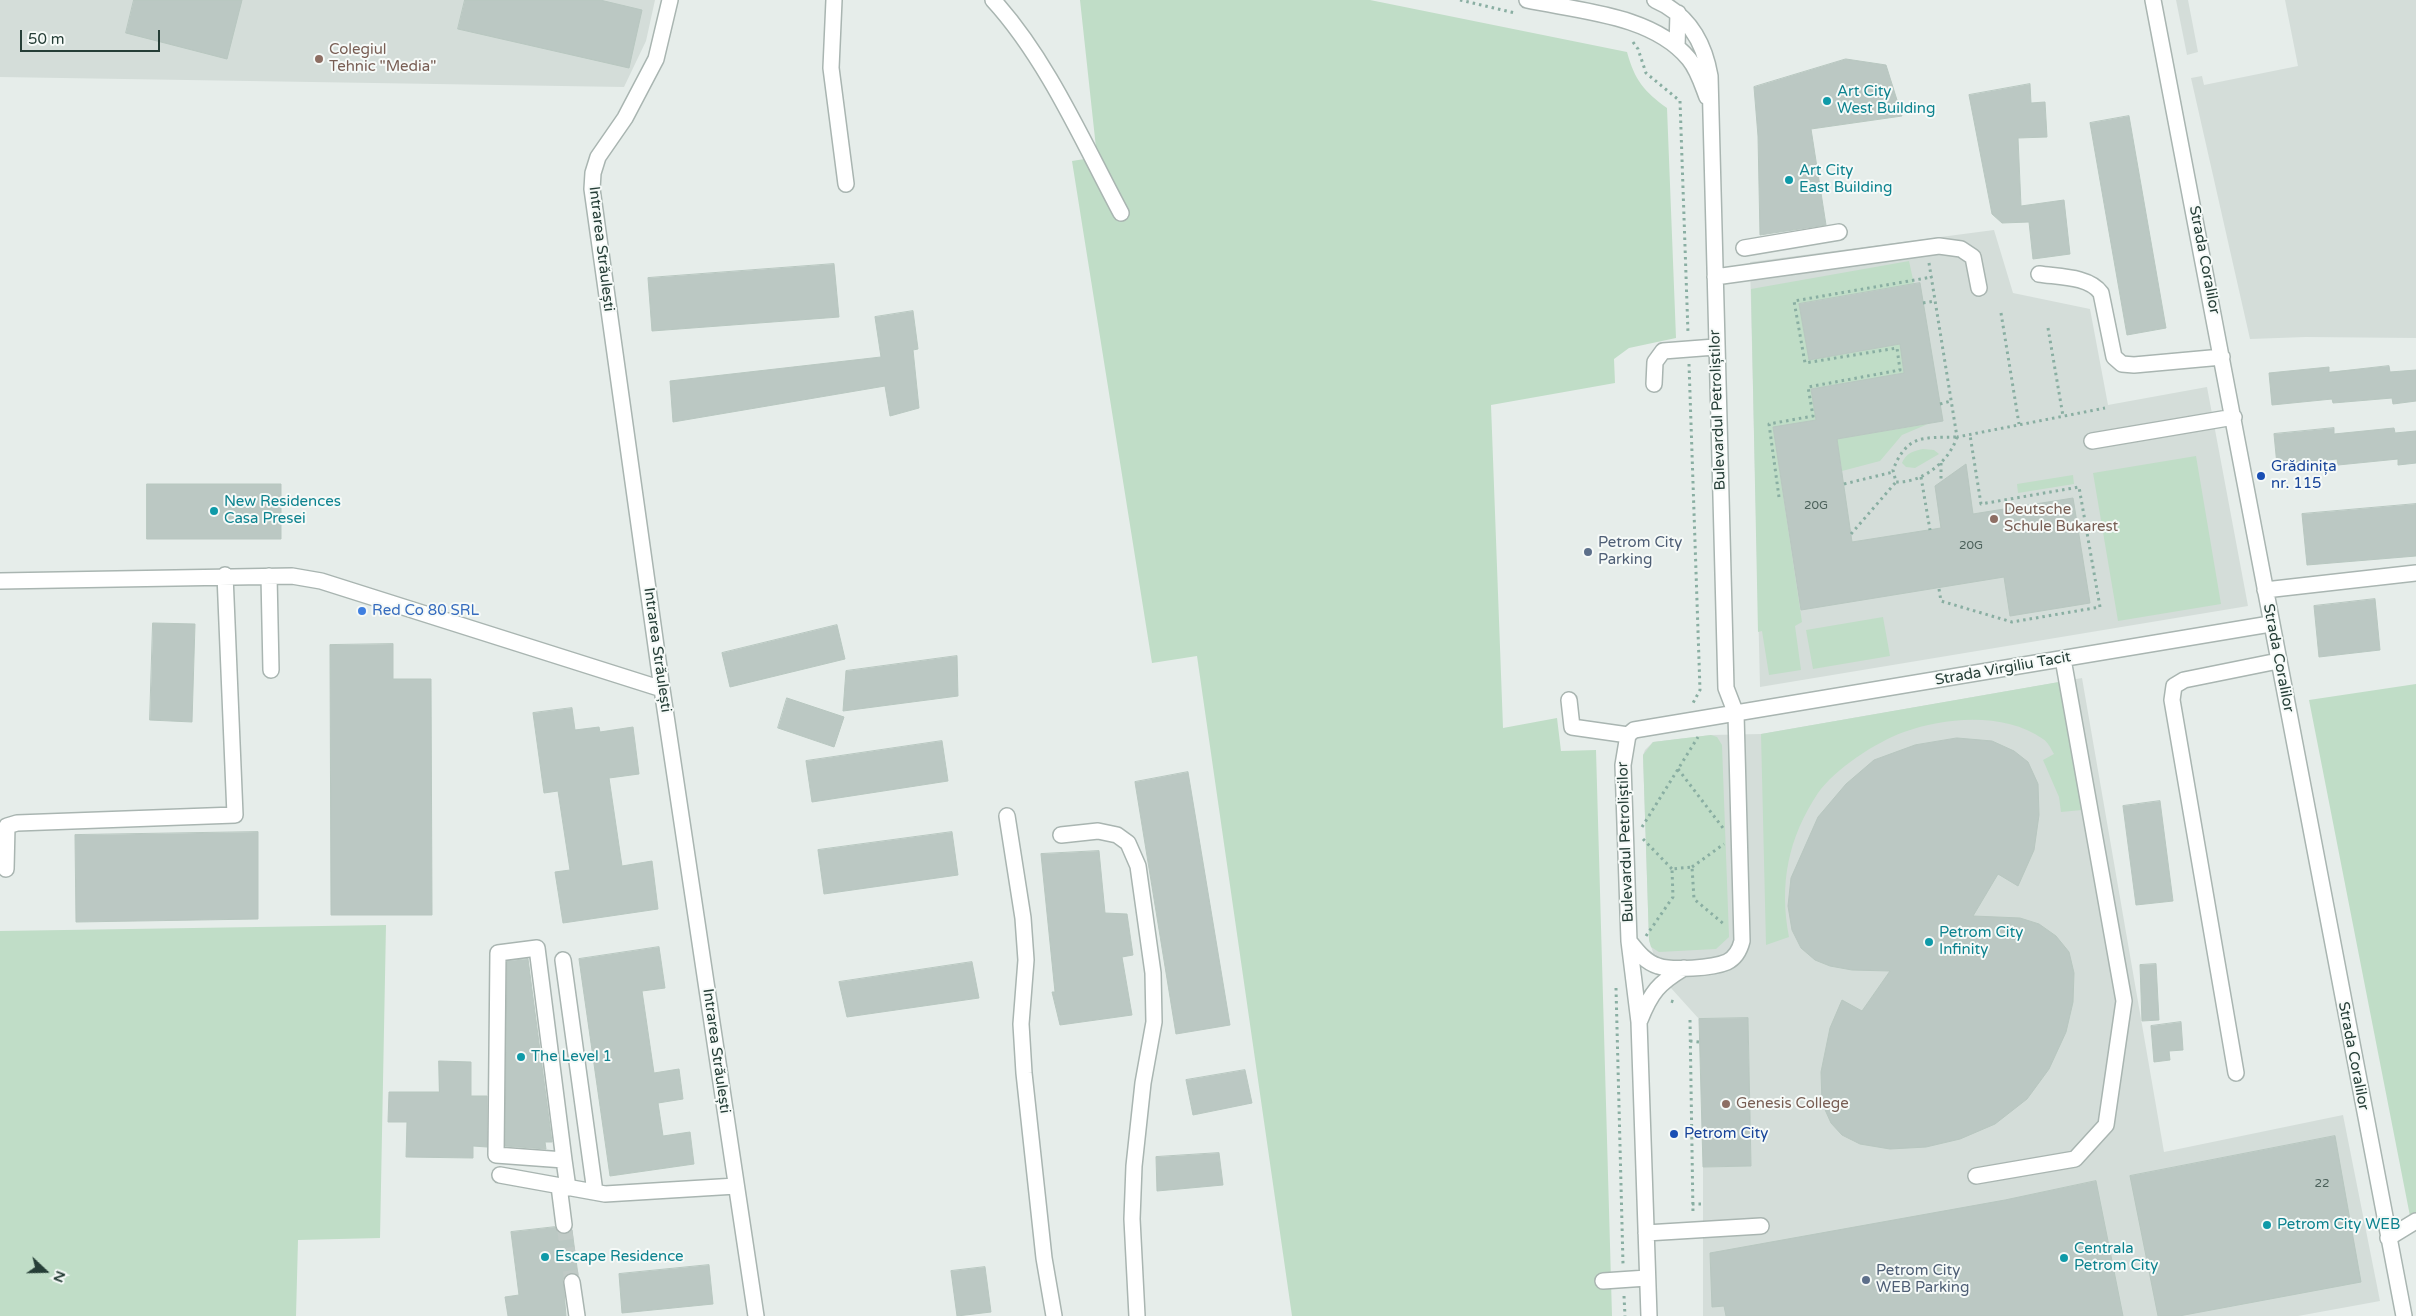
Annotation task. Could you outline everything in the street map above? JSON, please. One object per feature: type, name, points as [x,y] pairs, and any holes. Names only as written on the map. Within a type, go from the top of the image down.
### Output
[{"type":"street","name":"Intrarea Străulești","points":[[670,0],[656,59],[629,110],[598,157],[592,173],[592,189],[662,689],[756,1316]]},
{"type":"street","points":[[834,0],[831,68],[846,184]]},
{"type":"street","points":[[993,0],[1009,17],[1035,54],[1121,213]]},
{"type":"street","name":"Bulevardul Petroliștilor","points":[[1527,0],[1627,21],[1646,28],[1677,47],[1696,70],[1711,105]]},
{"type":"street","name":"Bulevardul Petroliștilor","points":[[1636,940],[1642,957],[1657,966],[1684,968],[1727,962],[1740,949],[1742,940],[1736,714],[1726,688],[1715,347],[1710,76],[1703,48],[1690,25],[1678,13],[1655,0]]},
{"type":"street","name":"Strada Coralilor","points":[[2153,0],[2234,417],[2270,624],[2388,1238],[2400,1314]]},
{"type":"street","points":[[1677,47],[1678,13]]},
{"type":"street","points":[[1744,248],[1839,232]]},
{"type":"street","points":[[1715,277],[1939,246],[1961,249],[1973,258],[1979,288]]},
{"type":"street","points":[[2039,274],[2088,282],[2096,286],[2101,293],[2114,357],[2122,364],[2134,365],[2222,357]]},
{"type":"street","points":[[1654,384],[1655,362],[1663,351],[1715,347]]},
{"type":"street","points":[[2092,440],[2234,417]]},
{"type":"street","points":[[2265,590],[2416,573]]},
{"type":"street","points":[[0,581],[225,575],[292,576],[320,581],[662,689]]},
{"type":"street","points":[[6,869],[7,826],[17,823],[235,815],[225,575]]},
{"type":"street","points":[[269,576],[271,670]]},
{"type":"street","name":"Strada Virgiliu Tacit","points":[[1736,714],[2270,624]]},
{"type":"street","points":[[1976,1176],[2075,1159],[2106,1125],[2124,1001],[2063,659]]},
{"type":"street","points":[[2236,1073],[2172,700],[2174,686],[2184,680],[2278,660]]},
{"type":"street","points":[[1569,700],[1572,727],[1628,735],[1634,730],[1736,714]]},
{"type":"street","name":"Bulevardul Petroliștilor","points":[[1628,735],[1623,765],[1636,940],[1649,1316]]},
{"type":"street","points":[[1007,816],[1023,918],[1026,960],[1021,1024],[1024,1072],[1044,1258],[1054,1316]]},
{"type":"street","points":[[1061,835],[1098,831],[1117,835],[1128,843],[1138,866],[1154,973],[1154,1022],[1143,1083],[1134,1166],[1132,1219],[1137,1316]]},
{"type":"street","points":[[564,1160],[496,1155],[498,953],[537,948],[564,1160],[564,1225]]},
{"type":"street","points":[[563,960],[595,1192]]},
{"type":"street","name":"Bulevardul Petroliștilor","points":[[1639,1022],[1646,1004],[1659,984],[1684,968]]},
{"type":"street","points":[[500,1175],[605,1194],[736,1186]]},
{"type":"street","points":[[2388,1238],[2416,1221]]},
{"type":"street","points":[[1646,1233],[1761,1226]]},
{"type":"street","points":[[1603,1281],[1648,1278]]},
{"type":"street","points":[[572,1282],[577,1316]]},
{"type":"path","points":[[1460,0],[1518,13]]},
{"type":"path","points":[[1631,40],[1638,50],[1646,73],[1680,101],[1700,690]]},
{"type":"path","points":[[1896,482],[1910,483],[1941,463],[1954,446],[1957,437],[1928,258]]},
{"type":"path","points":[[1779,497],[1769,424],[1813,416],[1808,387],[1900,370],[1897,348],[1805,363],[1794,301],[1932,277]]},
{"type":"path","points":[[1923,303],[1935,300]]},
{"type":"path","points":[[2001,313],[2019,424]]},
{"type":"path","points":[[2048,328],[2063,416]]},
{"type":"path","points":[[1940,404],[1952,401]]},
{"type":"path","points":[[1896,482],[1894,472],[1898,457],[1912,441],[1970,435],[2104,408]]},
{"type":"path","points":[[1939,589],[1941,601],[2012,622],[2100,607],[2079,487],[1981,504],[1970,435]]},
{"type":"path","points":[[1941,463],[1941,481]]},
{"type":"path","points":[[1844,484],[1894,472]]},
{"type":"path","points":[[1921,477],[1930,530]]},
{"type":"path","points":[[1851,534],[1896,482]]},
{"type":"path","points":[[1640,829],[1702,731]]},
{"type":"path","points":[[1678,769],[1725,831]]},
{"type":"path","points":[[1636,940],[1673,897],[1672,869],[1640,836]]},
{"type":"path","points":[[1672,869],[1692,867],[1730,839]]},
{"type":"path","points":[[1692,867],[1694,899],[1727,927]]},
{"type":"path","points":[[1616,985],[1625,1316]]},
{"type":"path","points":[[1671,1000],[1677,1003]]},
{"type":"path","points":[[1690,1020],[1693,1217]]},
{"type":"path","points":[[1690,1041],[1700,1042]]},
{"type":"path","points":[[1692,1204],[1704,1204]]},
{"type":"shaded area","name":"Colegiul Tehnic \"Media\"","points":[[0,0],[655,0],[646,41],[624,87],[0,77]]},
{"type":"shaded area","points":[[2176,0],[2188,0],[2198,52],[2187,55]]},
{"type":"shaded area","points":[[2285,0],[2416,0],[2416,338],[2306,337],[2250,339],[2191,78],[2202,76],[2204,85],[2298,66]]},
{"type":"shaded area","name":"Deutsche Schule Bukarest","points":[[1994,230],[2013,293],[2090,309],[2108,405],[2207,387],[2248,606],[1760,687],[1750,262]]},
{"type":"shaded area","name":"Petrom City","points":[[2082,678],[2164,1152],[2343,1115],[2380,1301],[2298,1316],[1703,1316],[1703,1167],[1751,1166],[1748,1019],[1699,1019],[1661,977],[1649,940],[1643,755],[1645,750],[1653,742],[1711,735],[1761,734]]},
{"type":"green space","points":[[1080,0],[1370,0],[1627,52],[1633,71],[1641,84],[1667,108],[1676,338],[1629,348],[1614,359],[1615,383],[1491,405],[1503,728],[1557,718],[1561,751],[1596,750],[1612,1316],[1292,1316],[1197,656],[1152,663],[1072,161],[1097,157]]},
{"type":"green space","points":[[1909,261],[1914,284],[1799,304],[1809,360],[1900,344],[1904,373],[1811,389],[1816,420],[1773,428],[1802,622],[1795,626],[1801,670],[1769,675],[1762,631],[1758,632],[1751,289]]},
{"type":"green space","points":[[1928,424],[1902,435],[1880,461],[1842,471],[1837,439]]},
{"type":"green space","points":[[1923,449],[1934,450],[1939,454],[1915,468],[1906,467],[1902,463],[1910,453]]},
{"type":"green space","points":[[2196,456],[2221,604],[2118,621],[2093,473]]},
{"type":"green space","points":[[2073,475],[2074,484],[2018,493],[2017,484]]},
{"type":"green space","points":[[1883,617],[1890,656],[1813,669],[1806,630]]},
{"type":"green space","points":[[2059,682],[2082,810],[2061,812],[2059,797],[2043,760],[2054,754],[2045,740],[2028,730],[2011,724],[1975,720],[1938,723],[1904,732],[1881,742],[1857,757],[1825,784],[1818,793],[1799,827],[1789,862],[1785,898],[1789,937],[1766,945],[1761,734]]},
{"type":"green space","points":[[2416,684],[2416,1212],[2410,1216],[2309,700]]},
{"type":"green space","points":[[1711,735],[1717,737],[1722,745],[1729,937],[1716,949],[1659,952],[1651,947],[1649,940],[1643,755],[1653,742]]},
{"type":"green space","points":[[386,925],[380,1238],[298,1240],[296,1316],[0,1316],[0,931]]},
{"type":"building","points":[[134,0],[242,0],[227,59],[126,33]]},
{"type":"building","points":[[465,0],[600,0],[642,10],[629,68],[458,29]]},
{"type":"building","points":[[1846,59],[1886,65],[1902,116],[1811,129],[1826,225],[1760,235],[1758,136],[1754,87]]},
{"type":"building","points":[[2030,84],[2031,103],[2045,102],[2047,137],[2018,138],[2021,206],[2064,200],[2070,254],[2033,259],[2029,222],[2002,223],[1992,214],[1969,95]]},
{"type":"building","points":[[2129,116],[2166,328],[2127,335],[2090,123]]},
{"type":"building","points":[[834,264],[839,317],[652,331],[648,278]]},
{"type":"building","points":[[1920,283],[1943,421],[1837,439],[1852,542],[1941,528],[1935,486],[1966,464],[1973,514],[2073,498],[2090,603],[2010,616],[2004,577],[1801,610],[1773,427],[1816,420],[1811,389],[1904,373],[1900,344],[1809,360],[1799,304]]},
{"type":"building","points":[[913,311],[918,349],[913,350],[919,408],[890,416],[885,386],[673,422],[670,381],[881,357],[875,317]]},
{"type":"building","points":[[2389,366],[2390,372],[2416,370],[2416,401],[2393,404],[2392,398],[2333,403],[2332,399],[2272,405],[2269,373],[2329,367],[2329,372]]},
{"type":"building","points":[[2334,428],[2334,434],[2394,428],[2395,433],[2416,431],[2416,463],[2398,465],[2398,459],[2338,465],[2337,459],[2277,465],[2274,434]]},
{"type":"building","name":"New Residences Casa Presei","points":[[147,484],[281,484],[281,539],[147,539]]},
{"type":"building","points":[[2416,504],[2416,556],[2307,565],[2302,514]]},
{"type":"building","points":[[2375,599],[2380,650],[2319,657],[2314,606]]},
{"type":"building","points":[[153,623],[195,624],[192,722],[150,720]]},
{"type":"building","points":[[837,625],[845,659],[730,687],[722,653]]},
{"type":"building","points":[[393,644],[393,679],[431,679],[432,915],[331,915],[330,645]]},
{"type":"building","points":[[957,656],[958,696],[843,711],[846,671]]},
{"type":"building","points":[[787,698],[844,717],[834,747],[778,728]]},
{"type":"building","points":[[572,708],[575,730],[599,727],[600,732],[633,727],[639,774],[609,778],[622,866],[652,861],[658,909],[563,923],[555,872],[570,870],[558,791],[544,793],[533,713]]},
{"type":"building","name":"Petrom City Infinity","points":[[1957,738],[1992,741],[2014,751],[2028,762],[2038,784],[2039,815],[2034,850],[2018,886],[1998,874],[1973,916],[2020,918],[2039,924],[2056,936],[2069,952],[2074,973],[2073,1002],[2066,1032],[2049,1069],[2027,1099],[1995,1124],[1960,1139],[1926,1147],[1890,1149],[1860,1144],[1842,1135],[1831,1123],[1822,1103],[1821,1072],[1830,1028],[1842,1000],[1862,1011],[1890,971],[1852,970],[1830,966],[1815,960],[1801,948],[1792,930],[1788,906],[1791,878],[1818,817],[1846,784],[1874,760],[1915,745]]},
{"type":"building","points":[[942,741],[948,781],[812,802],[806,761]]},
{"type":"building","points":[[1188,772],[1230,1025],[1176,1034],[1135,782]]},
{"type":"building","points":[[2160,801],[2173,901],[2136,905],[2123,806]]},
{"type":"building","points":[[258,832],[258,919],[76,922],[75,835]]},
{"type":"building","points":[[952,832],[958,875],[824,894],[818,850]]},
{"type":"building","points":[[1099,851],[1105,913],[1127,914],[1133,955],[1122,957],[1132,1015],[1060,1025],[1052,992],[1055,992],[1041,854]]},
{"type":"building","points":[[659,947],[665,988],[642,991],[654,1073],[679,1069],[683,1099],[658,1103],[663,1136],[690,1132],[694,1164],[610,1176],[579,959]]},
{"type":"building","name":"The Level 1","points":[[528,959],[552,1142],[545,1142],[546,1149],[505,1146],[507,961]]},
{"type":"building","points":[[972,962],[979,998],[847,1017],[839,982]]},
{"type":"building","points":[[2156,964],[2159,1020],[2142,1021],[2140,965]]},
{"type":"building","name":"Genesis College","points":[[1748,1018],[1751,1166],[1703,1167],[1699,1019]]},
{"type":"building","points":[[2181,1022],[2183,1050],[2169,1051],[2170,1060],[2154,1062],[2151,1026]]},
{"type":"building","points":[[439,1061],[471,1062],[471,1096],[487,1096],[487,1147],[473,1146],[473,1158],[406,1157],[407,1122],[388,1122],[389,1092],[439,1092]]},
{"type":"building","points":[[1245,1070],[1252,1103],[1193,1115],[1186,1080]]},
{"type":"building","name":"Petrom City WEB","points":[[2335,1136],[2361,1282],[2179,1316],[2158,1316],[2130,1176]]},
{"type":"building","points":[[1219,1153],[1223,1185],[1157,1191],[1156,1157]]},
{"type":"building","name":"Petrom City WEB Parking","points":[[2096,1181],[2123,1316],[1726,1316],[1724,1306],[1712,1307],[1710,1253],[2005,1200]]},
{"type":"building","name":"Escape Residence","points":[[555,1227],[561,1234],[566,1234],[572,1230],[578,1275],[570,1273],[563,1279],[566,1316],[508,1316],[505,1297],[519,1295],[511,1232]]},
{"type":"building","points":[[709,1265],[713,1304],[622,1313],[619,1274]]},
{"type":"building","points":[[985,1267],[991,1312],[957,1316],[951,1271]]},
{"type":"tunnel","points":[[564,1225],[572,1282]]},
{"type":"place","name":"Colegiul Tehnic \"Media\"","points":[[319,59]]},
{"type":"place","name":"Art City West Building","points":[[1827,101]]},
{"type":"place","name":"Art City East Building","points":[[1789,180]]},
{"type":"place","name":"Grădinița nr. 115","points":[[2261,476]]},
{"type":"place","name":"New Residences Casa Presei","points":[[214,511]]},
{"type":"place","name":"Deutsche Schule Bukarest","points":[[1994,519]]},
{"type":"place","name":"Petrom City Parking","points":[[1588,552]]},
{"type":"place","name":"Red Co 80 SRL","points":[[362,611]]},
{"type":"place","name":"Petrom City Infinity","points":[[1929,942]]},
{"type":"place","name":"The Level 1","points":[[521,1057]]},
{"type":"place","name":"Genesis College","points":[[1726,1104]]},
{"type":"place","name":"Petrom City","points":[[1674,1134]]},
{"type":"place","name":"Petrom City WEB","points":[[2267,1225]]},
{"type":"place","name":"Escape Residence","points":[[545,1257]]},
{"type":"place","name":"Centrala Petrom City","points":[[2064,1258]]},
{"type":"place","name":"Petrom City WEB Parking","points":[[1866,1280]]}]
